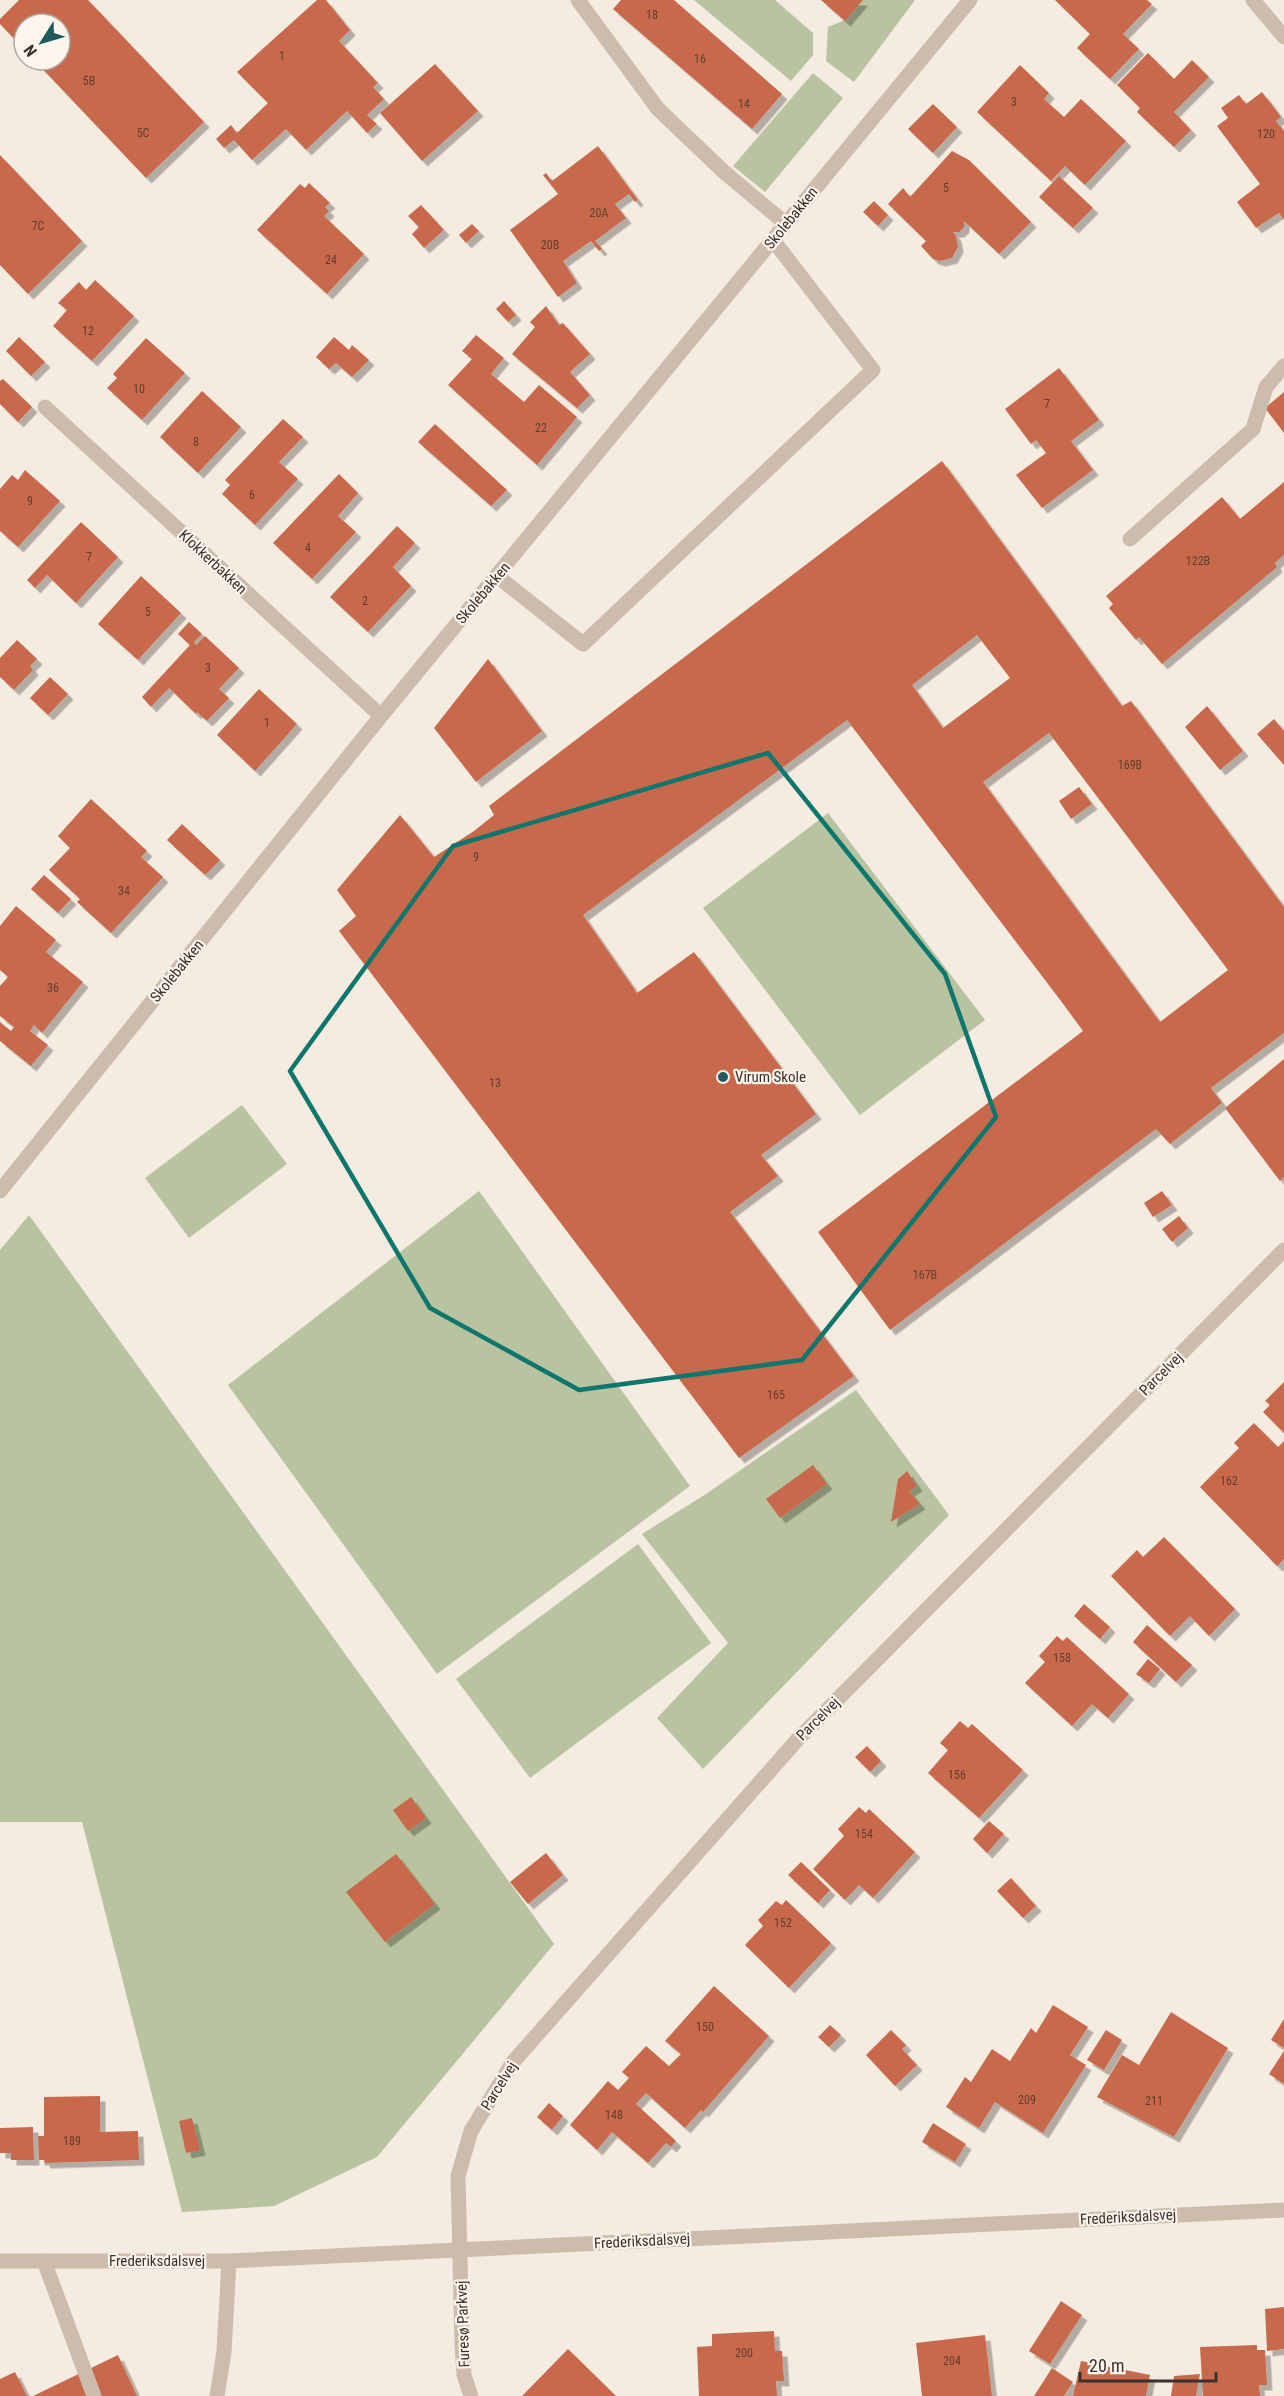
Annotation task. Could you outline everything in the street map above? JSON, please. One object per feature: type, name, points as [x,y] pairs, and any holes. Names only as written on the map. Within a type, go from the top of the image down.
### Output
[{"type":"street","points":[[578,0],[658,109],[723,171],[786,224]]},
{"type":"street","name":"Skolebakken","points":[[0,1191],[381,716],[970,0]]},
{"type":"street","points":[[1253,0],[1284,37]]},
{"type":"street","points":[[497,576],[583,644],[873,370],[773,240]]},
{"type":"street","points":[[1130,539],[1253,429],[1266,387],[1284,366]]},
{"type":"street","name":"Klokkerbakken","points":[[45,407],[381,716]]},
{"type":"street","name":"Parcelvej","points":[[460,2251],[458,2176],[471,2131],[513,2062],[798,1739],[1284,1250]]},
{"type":"street","name":"Frederiksdalsvej","points":[[0,2262],[229,2261],[1284,2210]]},
{"type":"street","name":"Furesø Parkvej","points":[[460,2251],[463,2364],[471,2396]]},
{"type":"street","points":[[44,2261],[94,2396]]},
{"type":"street","points":[[217,2396],[224,2352],[229,2261]]},
{"type":"highlighted area","points":[[768,753],[945,974],[996,1117],[802,1360],[579,1390],[430,1308],[290,1071],[453,846]]},
{"type":"green space","points":[[694,0],[775,0],[813,33],[813,55],[791,81]]},
{"type":"green space","points":[[863,0],[915,0],[854,82],[826,61],[828,27],[845,20]]},
{"type":"green space","points":[[813,73],[843,98],[765,192],[733,166]]},
{"type":"green space","points":[[828,813],[985,1020],[860,1115],[703,908]]},
{"type":"green space","points":[[242,1105],[287,1164],[189,1238],[145,1178]]},
{"type":"green space","points":[[479,1191],[690,1486],[437,1674],[228,1385]]},
{"type":"green space","points":[[29,1215],[554,1944],[377,2157],[274,2206],[182,2212],[82,1822],[0,1822],[0,1250]]},
{"type":"green space","points":[[856,1390],[949,1515],[703,1769],[657,1718],[728,1643],[642,1534],[706,1494]]},
{"type":"green space","points":[[638,1544],[711,1643],[530,1778],[456,1679]]},
{"type":"building","points":[[19,0],[88,0],[204,122],[146,178],[45,72],[72,72],[72,12],[12,12],[12,36],[0,24],[0,19]]},
{"type":"building","points":[[317,0],[326,0],[350,30],[339,41],[378,83],[373,87],[384,99],[367,115],[377,124],[367,133],[347,111],[306,150],[286,129],[252,160],[234,140],[224,148],[216,139],[231,125],[237,133],[268,103],[237,72]]},
{"type":"building","points":[[621,0],[674,0],[782,94],[752,129],[613,9]]},
{"type":"building","points":[[821,0],[863,0],[845,21]]},
{"type":"building","points":[[1055,0],[1147,0],[1152,4],[1123,34],[1139,49],[1110,79],[1077,48],[1090,34]]},
{"type":"building","points":[[1148,53],[1174,79],[1192,60],[1209,77],[1174,112],[1191,130],[1174,147],[1137,112],[1140,108],[1117,85]]},
{"type":"building","points":[[435,64],[478,111],[422,161],[380,113]]},
{"type":"building","points":[[1020,65],[1049,93],[1044,99],[1064,117],[1081,99],[1126,141],[1085,185],[1065,166],[1051,181],[977,112]]},
{"type":"building","points":[[1262,92],[1281,117],[1276,121],[1284,131],[1284,220],[1279,213],[1256,228],[1237,202],[1260,184],[1217,126],[1228,118],[1221,108],[1239,95],[1246,104]]},
{"type":"building","points":[[933,104],[957,127],[933,153],[908,129]]},
{"type":"building","points":[[598,146],[638,200],[635,202],[629,194],[615,204],[626,218],[595,241],[602,249],[599,251],[591,241],[563,261],[577,283],[558,297],[510,230],[558,194],[543,175],[546,173],[552,181]]},
{"type":"building","points":[[952,151],[969,160],[1031,222],[999,254],[964,221],[964,227],[959,232],[953,232],[958,247],[952,258],[940,261],[933,259],[921,246],[926,241],[888,204],[903,188],[910,197]]},
{"type":"building","points":[[0,155],[82,241],[28,294],[0,265]]},
{"type":"building","points":[[1059,176],[1093,208],[1073,228],[1039,197]]},
{"type":"building","points":[[309,183],[330,203],[325,207],[329,211],[324,216],[364,254],[327,294],[257,230],[300,184],[305,188]]},
{"type":"building","points":[[874,201],[888,215],[878,226],[863,212]]},
{"type":"building","points":[[421,205],[444,230],[424,248],[412,234],[419,227],[408,216]]},
{"type":"building","points":[[472,224],[479,231],[466,243],[459,235]]},
{"type":"building","points":[[95,280],[134,316],[92,361],[53,326],[67,310],[58,303],[79,282],[86,290]]},
{"type":"building","points":[[504,301],[516,315],[508,322],[496,309]]},
{"type":"building","points":[[546,306],[559,325],[563,323],[590,354],[570,372],[590,395],[577,408],[512,354],[535,327],[530,322]]},
{"type":"building","points":[[476,335],[504,358],[491,374],[524,402],[539,385],[577,417],[537,465],[448,385],[472,359],[462,351]]},
{"type":"building","points":[[19,337],[45,362],[31,376],[6,351]]},
{"type":"building","points":[[334,337],[349,350],[352,345],[369,360],[352,377],[336,363],[329,369],[316,357]]},
{"type":"building","points":[[146,338],[185,373],[142,420],[107,388],[117,378],[113,374]]},
{"type":"building","points":[[1059,368],[1099,420],[1071,441],[1093,470],[1042,508],[1016,475],[1046,453],[1036,440],[1031,444],[1005,409]]},
{"type":"building","points":[[3,379],[32,407],[18,422],[0,404],[0,381]]},
{"type":"building","points":[[202,391],[241,427],[198,473],[160,437]]},
{"type":"building","points":[[1284,392],[1284,433],[1265,408]]},
{"type":"building","points":[[283,419],[303,437],[279,462],[298,479],[255,525],[222,494],[230,485],[225,480]]},
{"type":"building","points":[[435,424],[507,490],[491,506],[418,442]]},
{"type":"building","points":[[942,461],[1122,706],[1131,701],[1284,907],[1284,1033],[1211,1088],[1222,1103],[1170,1144],[1156,1129],[890,1330],[818,1232],[1083,1031],[1061,1001],[847,720],[583,915],[637,993],[694,952],[816,1114],[761,1155],[778,1176],[730,1212],[854,1376],[739,1458],[339,931],[356,916],[337,890],[400,815],[434,857],[494,815],[489,806]],"holes":[[[977,635],[1010,678],[943,728],[912,685]],[[1049,733],[1228,970],[1160,1022],[983,782]]]},
{"type":"building","points":[[25,470],[60,501],[18,547],[0,531],[0,489],[12,475],[18,480]]},
{"type":"building","points":[[339,474],[358,493],[338,516],[356,532],[312,579],[273,543]]},
{"type":"building","points":[[1284,482],[1284,555],[1275,563],[1277,567],[1162,664],[1139,637],[1136,640],[1109,608],[1113,604],[1106,596],[1222,497],[1240,519]]},
{"type":"building","points":[[81,522],[118,557],[76,603],[47,575],[35,588],[27,580]]},
{"type":"building","points":[[397,526],[415,543],[393,567],[411,586],[368,632],[330,597]]},
{"type":"building","points":[[141,576],[181,613],[138,660],[98,624]]},
{"type":"building","points":[[189,622],[202,634],[194,642],[196,645],[205,636],[239,668],[219,689],[229,698],[207,721],[197,712],[196,714],[169,688],[151,707],[142,697],[190,645],[178,634]]},
{"type":"building","points":[[17,640],[37,659],[30,666],[33,670],[14,690],[0,677],[0,658]]},
{"type":"building","points":[[488,659],[542,731],[476,782],[434,728]]},
{"type":"building","points":[[50,677],[68,694],[48,715],[30,698]]},
{"type":"building","points":[[259,689],[297,724],[255,771],[217,735]]},
{"type":"building","points":[[1207,706],[1243,751],[1220,770],[1185,727]]},
{"type":"building","points":[[1274,719],[1284,731],[1284,765],[1257,734]]},
{"type":"building","points":[[1079,787],[1092,804],[1071,819],[1059,801]]},
{"type":"building","points":[[91,799],[147,851],[141,857],[163,877],[111,933],[77,902],[80,899],[49,870],[70,848],[58,836]]},
{"type":"building","points":[[182,824],[220,860],[205,875],[167,840]]},
{"type":"building","points":[[44,875],[71,899],[58,913],[31,889]]},
{"type":"building","points":[[16,906],[56,940],[46,952],[83,982],[42,1033],[34,1025],[30,1031],[48,1045],[31,1066],[0,1041],[0,1022],[11,1031],[14,1027],[0,1016],[0,986],[8,977],[0,970],[0,926]]},
{"type":"building","points":[[1284,1059],[1284,1177],[1280,1181],[1225,1108]]},
{"type":"building","points":[[1162,1191],[1172,1205],[1153,1217],[1144,1203]]},
{"type":"building","points":[[1179,1216],[1188,1228],[1172,1242],[1162,1229]]},
{"type":"building","points":[[1284,1382],[1284,1433],[1263,1412],[1270,1405],[1265,1401]]},
{"type":"building","points":[[1254,1423],[1278,1447],[1284,1441],[1284,1559],[1277,1566],[1200,1487],[1239,1448],[1234,1443]]},
{"type":"building","points":[[813,1465],[827,1484],[780,1518],[766,1499]]},
{"type":"building","points":[[907,1471],[917,1486],[909,1491],[920,1504],[891,1522],[898,1479]]},
{"type":"building","points":[[1164,1537],[1235,1609],[1209,1636],[1190,1616],[1170,1636],[1111,1576],[1137,1550],[1143,1557]]},
{"type":"building","points":[[1084,1604],[1110,1627],[1100,1639],[1074,1616]]},
{"type":"building","points":[[1147,1625],[1192,1665],[1176,1682],[1133,1642]]},
{"type":"building","points":[[1057,1636],[1063,1641],[1067,1637],[1129,1694],[1108,1718],[1092,1704],[1072,1726],[1025,1683],[1045,1662],[1039,1656]]},
{"type":"building","points":[[1148,1659],[1160,1669],[1149,1683],[1136,1674]]},
{"type":"building","points":[[960,1721],[968,1728],[972,1724],[1023,1770],[979,1818],[928,1773],[948,1750],[940,1743]]},
{"type":"building","points":[[867,1746],[881,1761],[870,1772],[855,1757]]},
{"type":"building","points":[[411,1797],[426,1818],[408,1831],[393,1810]]},
{"type":"building","points":[[859,1807],[866,1813],[869,1809],[915,1852],[873,1898],[859,1885],[845,1900],[813,1869],[844,1836],[838,1829]]},
{"type":"building","points":[[989,1821],[1004,1834],[987,1853],[973,1839]]},
{"type":"building","points":[[546,1853],[563,1875],[528,1904],[510,1882]]},
{"type":"building","points":[[396,1854],[435,1904],[385,1942],[346,1892]]},
{"type":"building","points":[[801,1862],[830,1890],[818,1903],[788,1875]]},
{"type":"building","points":[[1011,1878],[1036,1906],[1023,1918],[997,1891]]},
{"type":"building","points":[[786,1900],[831,1943],[789,1988],[745,1945],[763,1926],[758,1920],[776,1901],[782,1905]]},
{"type":"building","points":[[714,1986],[769,2036],[703,2112],[701,2110],[685,2128],[646,2093],[636,2104],[676,2141],[671,2147],[666,2143],[648,2163],[612,2132],[597,2150],[570,2125],[608,2081],[618,2090],[629,2078],[622,2072],[646,2046],[669,2066],[681,2054],[665,2041]]},
{"type":"building","points":[[1053,2005],[1088,2027],[1070,2055],[1086,2065],[1043,2133],[995,2102],[979,2128],[946,2107],[965,2077],[971,2082],[992,2049],[1010,2061],[1031,2028],[1036,2033]]},
{"type":"building","points":[[1171,2012],[1228,2048],[1174,2137],[1097,2097],[1122,2055],[1139,2065]]},
{"type":"building","points":[[1284,2019],[1284,2048],[1271,2040]]},
{"type":"building","points":[[830,2025],[841,2035],[829,2047],[818,2037]]},
{"type":"building","points":[[891,2030],[906,2045],[902,2049],[917,2065],[895,2086],[866,2055]]},
{"type":"building","points":[[1106,2030],[1122,2040],[1104,2070],[1087,2060]]},
{"type":"building","points":[[1284,2051],[1284,2084],[1269,2074]]},
{"type":"building","points":[[100,2096],[100,2132],[138,2131],[139,2160],[45,2163],[44,2160],[39,2160],[38,2136],[44,2136],[44,2097]]},
{"type":"building","points":[[549,2103],[563,2116],[552,2130],[537,2117]]},
{"type":"building","points":[[192,2118],[200,2150],[186,2153],[179,2121]]},
{"type":"building","points":[[933,2123],[966,2144],[955,2162],[922,2142]]},
{"type":"building","points":[[33,2127],[34,2160],[11,2160],[11,2153],[0,2153],[0,2128]]},
{"type":"building","points":[[1061,2301],[1082,2315],[1050,2364],[1029,2351]]},
{"type":"building","points":[[1284,2307],[1284,2349],[1267,2351],[1265,2309]]},
{"type":"building","points":[[774,2331],[775,2351],[782,2351],[784,2381],[776,2381],[777,2396],[699,2396],[697,2347],[712,2346],[712,2334]]},
{"type":"building","points":[[985,2335],[992,2396],[922,2396],[916,2343]]},
{"type":"building","points":[[1257,2345],[1257,2350],[1265,2350],[1267,2385],[1259,2385],[1260,2396],[1203,2396],[1200,2347]]},
{"type":"building","points":[[568,2349],[616,2396],[522,2396]]},
{"type":"building","points":[[118,2355],[137,2396],[33,2396]]},
{"type":"building","points":[[1081,2361],[1150,2375],[1146,2396],[1073,2396]]},
{"type":"building","points":[[1052,2368],[1073,2382],[1064,2396],[1034,2396]]},
{"type":"building","points":[[15,2372],[27,2396],[0,2396],[0,2379]]},
{"type":"building","points":[[1200,2374],[1196,2396],[1171,2396],[1174,2376]]},
{"type":"place","name":"Virum Skole","points":[[723,1077]]}]
